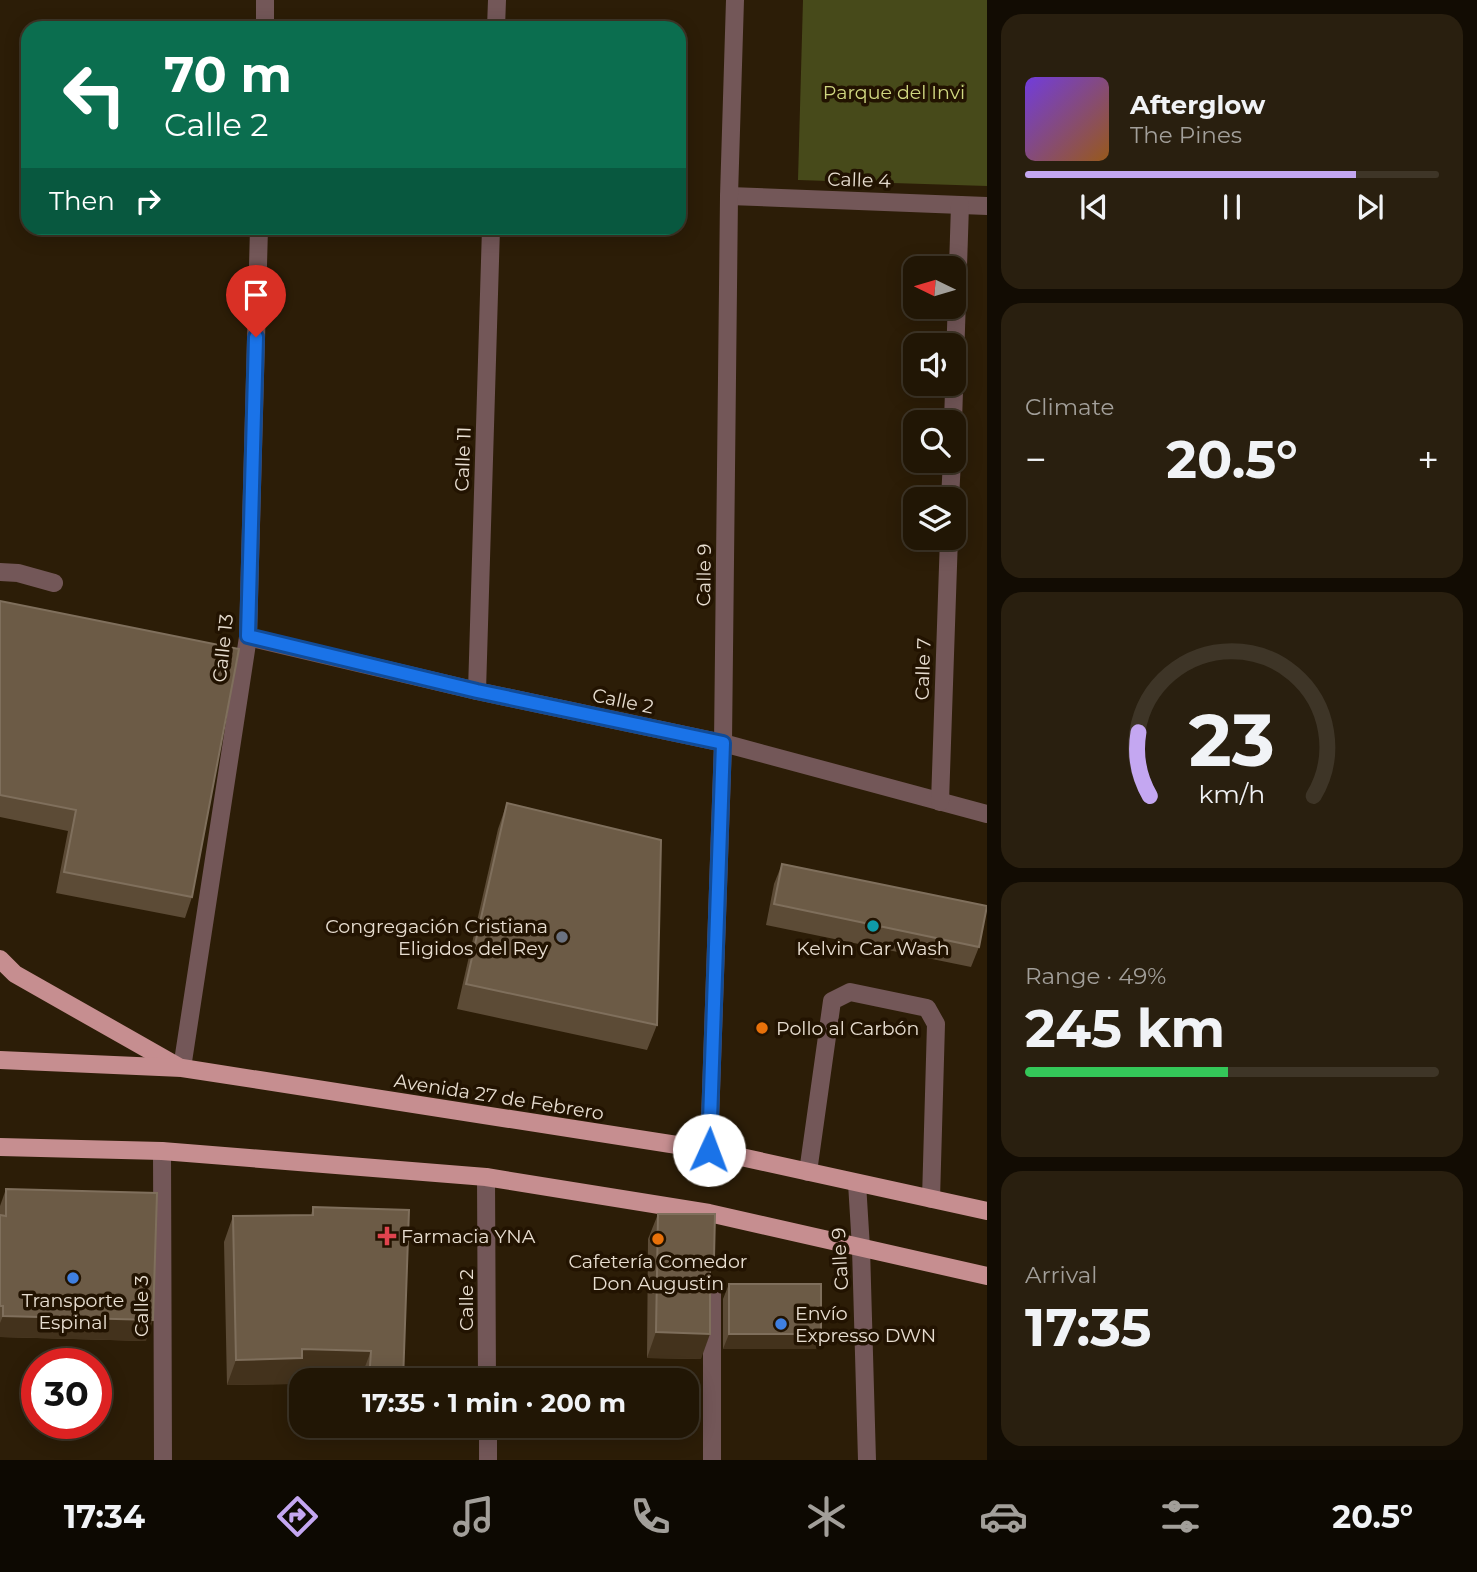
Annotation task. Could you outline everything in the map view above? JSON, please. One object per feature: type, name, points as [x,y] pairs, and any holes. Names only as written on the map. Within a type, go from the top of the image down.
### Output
[{"type":"main road","points":[[0,959],[15,974],[181,1068]]},
{"type":"main road","name":"Avenida 27 de Febrero","points":[[0,1060],[181,1068],[709,1150],[987,1211]]},
{"type":"main road","points":[[0,1147],[162,1151],[486,1177],[709,1213],[987,1276]]},
{"type":"main road","points":[[0,1159],[24,1149]]},
{"type":"street","points":[[265,0],[265,21]]},
{"type":"street","points":[[496,21],[497,0]]},
{"type":"street","name":"Calle 9","points":[[709,1150],[723,743],[729,196],[735,0]]},
{"type":"street","name":"Calle 4","points":[[729,196],[987,206]]},
{"type":"street","points":[[953,410],[960,205]]},
{"type":"street","name":"Calle 13","points":[[181,1068],[248,636],[259,235]]},
{"type":"street","name":"Calle 11","points":[[477,691],[491,235]]},
{"type":"street","name":"Calle 7","points":[[940,802],[949,550]]},
{"type":"street","points":[[0,572],[18,573],[54,583]]},
{"type":"street","name":"Calle 2","points":[[248,636],[477,691],[723,743],[987,814]]},
{"type":"street","points":[[808,1172],[832,1001],[850,992],[927,1008],[936,1024],[931,1199]]},
{"type":"street","name":"Calle 3","points":[[162,1151],[163,1460]]},
{"type":"street","name":"Calle 2","points":[[486,1177],[487,1368]]},
{"type":"street","name":"Calle 9","points":[[857,1183],[867,1460]]},
{"type":"street","points":[[712,1291],[712,1460]]},
{"type":"street","points":[[488,1438],[488,1460]]},
{"type":"green space","name":"Parque del Invi","points":[[803,0],[987,0],[987,186],[798,180]]},
{"type":"building","points":[[0,601],[239,649],[192,897],[64,872],[76,810],[0,795]]},
{"type":"building","name":"Congregación Cristiana Eligidos del Rey","points":[[507,803],[661,840],[657,1025],[466,984]]},
{"type":"building","points":[[782,864],[987,906],[979,947],[774,904]]},
{"type":"building","name":"Transporte Espinal","points":[[6,1189],[157,1193],[153,1320],[3,1316],[3,1306],[0,1306],[0,1215],[6,1216]]},
{"type":"building","points":[[313,1207],[409,1210],[403,1368],[370,1368],[371,1351],[302,1349],[302,1358],[236,1360],[233,1216],[313,1215]]},
{"type":"building","points":[[658,1214],[715,1214],[714,1257],[710,1265],[710,1334],[656,1332]]},
{"type":"building","points":[[729,1284],[821,1284],[821,1334],[729,1334]]},
{"type":"place","name":"Kelvin Car Wash","points":[[873,926]]},
{"type":"place","name":"Congregación Cristiana Eligidos del Rey","points":[[562,937]]},
{"type":"place","name":"Pollo al Carbón","points":[[762,1028]]},
{"type":"place","name":"Farmacia YNA","points":[[387,1236]]},
{"type":"place","name":"Cafetería Comedor Don Augustin","points":[[658,1239]]},
{"type":"place","name":"Transporte Espinal","points":[[73,1278]]},
{"type":"place","name":"Envío Expresso DWN","points":[[781,1324]]},
{"type":"route","points":[[256,337],[248,636],[477,691],[723,743],[709,1150]]}]
